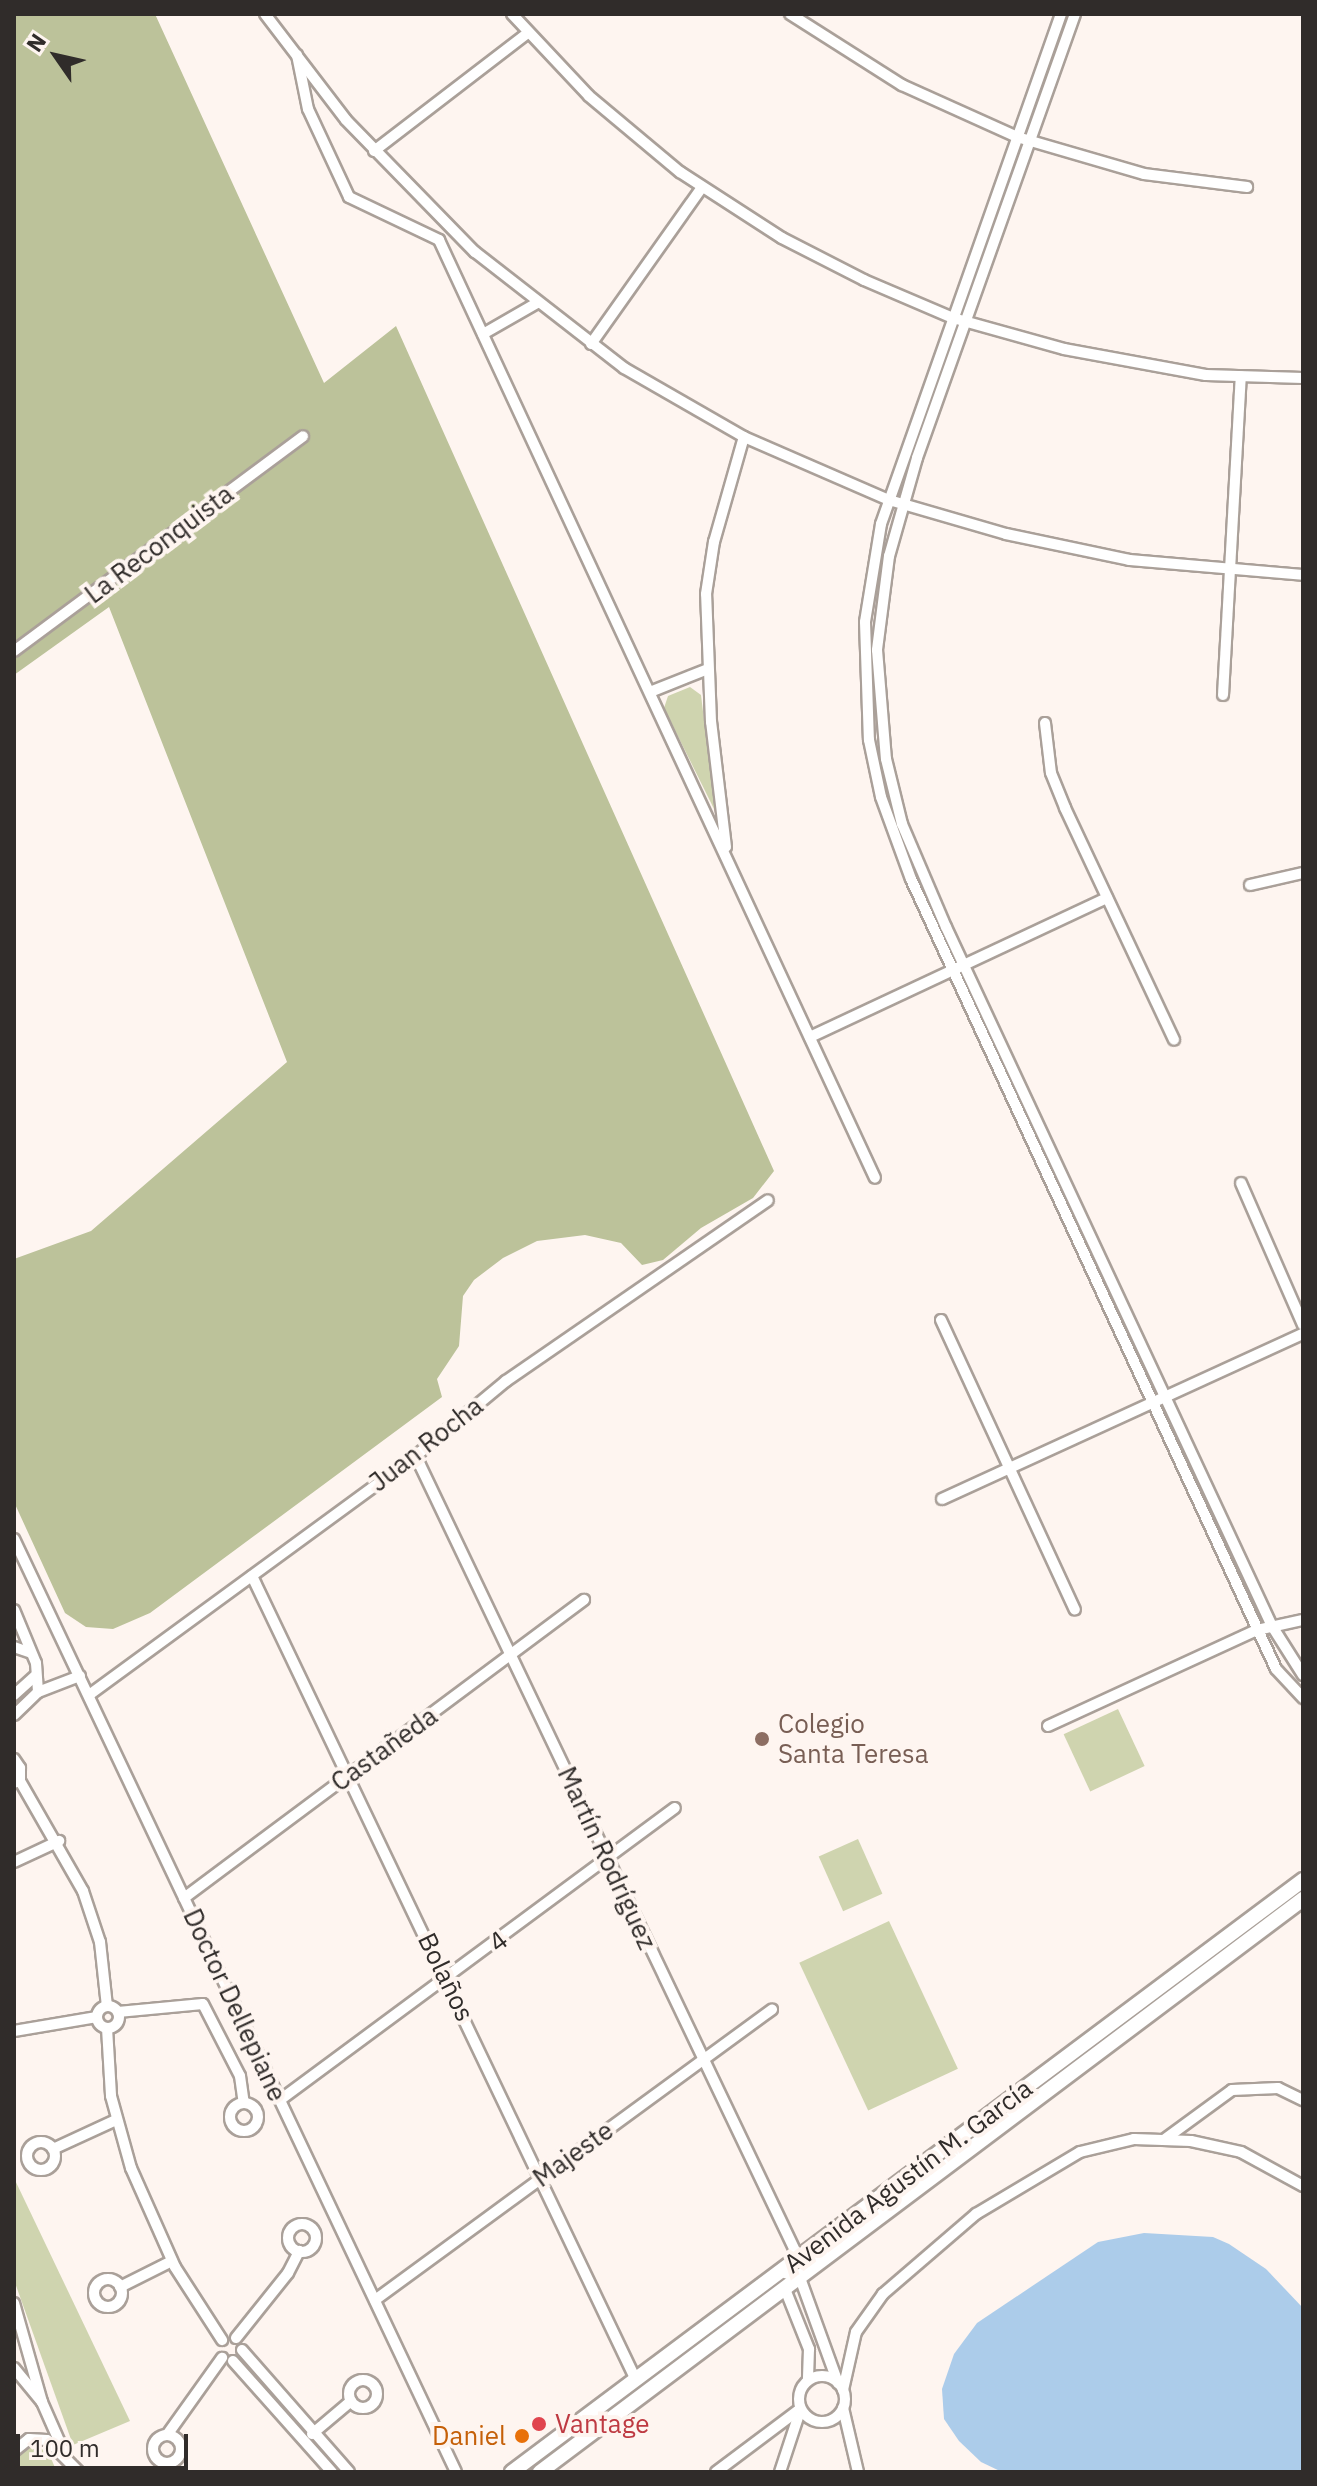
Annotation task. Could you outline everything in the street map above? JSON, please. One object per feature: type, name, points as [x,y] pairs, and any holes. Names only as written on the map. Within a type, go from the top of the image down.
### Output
[{"type":"main road","name":"Avenida Agustín M. García","points":[[512,2472],[1303,1880]]},
{"type":"main road","name":"Avenida Agustín M. García","points":[[540,2472],[1303,1899]]},
{"type":"street","points":[[265,14],[374,151],[423,204],[465,243],[591,344],[744,437],[903,505],[1084,552],[1231,572],[1303,575]]},
{"type":"street","points":[[512,14],[621,125],[702,187],[822,259],[953,318],[1132,364],[1241,377],[1303,378]]},
{"type":"street","points":[[790,14],[902,85],[1017,137],[1144,174],[1247,187]]},
{"type":"street","points":[[1061,14],[889,500],[865,622],[869,740],[892,831],[953,970],[1257,1630],[1281,1678],[1303,1698]]},
{"type":"street","points":[[1075,14],[965,322],[903,505],[889,556],[877,650],[886,759],[902,824],[965,965],[1272,1626],[1303,1675]]},
{"type":"street","points":[[374,151],[528,33]]},
{"type":"street","points":[[297,55],[308,109],[349,197],[434,236],[447,257],[875,1178]]},
{"type":"street","points":[[591,344],[702,187]]},
{"type":"street","points":[[407,223],[421,217],[423,204]]},
{"type":"street","points":[[447,257],[454,246],[465,243]]},
{"type":"street","points":[[483,334],[537,303]]},
{"type":"street","points":[[1223,695],[1241,377]]},
{"type":"street","name":"La Reconquista","points":[[14,651],[303,436]]},
{"type":"street","points":[[727,857],[708,669],[709,571],[744,437]]},
{"type":"street","points":[[650,692],[708,669]]},
{"type":"street","points":[[1045,723],[1055,785],[1174,1040]]},
{"type":"street","points":[[1250,885],[1303,873]]},
{"type":"street","points":[[810,1037],[1107,898]]},
{"type":"street","points":[[1052,1186],[1064,1179]]},
{"type":"street","points":[[1241,1183],[1303,1325]]},
{"type":"street","name":"Juan Rocha","points":[[89,1695],[412,1459],[506,1381],[768,1200]]},
{"type":"street","points":[[941,1320],[1075,1610]]},
{"type":"street","points":[[942,1499],[1303,1334]]},
{"type":"street","name":"Martín Rodríguez","points":[[412,1459],[420,1465],[799,2259]]},
{"type":"street","name":"Doctor Dellepiane","points":[[14,1539],[456,2472]]},
{"type":"street","name":"Bolaños","points":[[252,1576],[542,2177],[636,2380]]},
{"type":"street","name":"Castañeda","points":[[184,1898],[584,1600]]},
{"type":"street","points":[[14,1610],[36,1663],[38,1692]]},
{"type":"street","points":[[1048,1726],[1257,1630],[1303,1620]]},
{"type":"street","points":[[14,1647],[31,1653]]},
{"type":"street","points":[[14,1695],[35,1676]]},
{"type":"street","points":[[14,1715],[38,1692],[80,1676]]},
{"type":"street","points":[[14,1759],[17,1782],[59,1841],[93,1917],[108,1986],[107,2006],[97,2017],[14,2031]]},
{"type":"street","name":"4","points":[[280,2100],[675,1808]]},
{"type":"street","points":[[14,1862],[59,1841]]},
{"type":"street","points":[[107,2006],[118,2012],[203,2004],[240,2076],[244,2103]]},
{"type":"street","name":"Majeste","points":[[375,2300],[772,2009]]},
{"type":"street","points":[[107,2028],[117,2023],[118,2012]]},
{"type":"street","points":[[97,2017],[107,2028],[116,2120],[144,2204],[172,2261],[222,2340],[227,2359],[308,2439],[332,2472]]},
{"type":"street","points":[[1165,2139],[1232,2090],[1264,2086],[1303,2100]]},
{"type":"street","points":[[53,2149],[116,2120]]},
{"type":"street","points":[[841,2386],[851,2346],[868,2313],[898,2279],[976,2214],[1080,2152],[1134,2139],[1165,2139],[1241,2152],[1303,2186]]},
{"type":"street","points":[[222,2340],[236,2338],[288,2273],[299,2251]]},
{"type":"street","points":[[799,2259],[815,2267]]},
{"type":"street","points":[[120,2287],[172,2261]]},
{"type":"street","points":[[782,2272],[800,2278],[813,2311],[841,2386],[858,2472]]},
{"type":"street","points":[[780,2472],[800,2409],[799,2393],[808,2380],[809,2349],[785,2289]]},
{"type":"street","points":[[14,2303],[42,2402],[68,2461]]},
{"type":"street","points":[[797,2319],[813,2311]]},
{"type":"street","points":[[236,2338],[242,2350],[316,2429],[349,2472]]},
{"type":"street","points":[[167,2435],[227,2359],[242,2350]]},
{"type":"street","points":[[14,2368],[42,2402]]},
{"type":"street","points":[[808,2380],[820,2376],[841,2386]]},
{"type":"street","points":[[308,2439],[351,2401]]},
{"type":"street","points":[[800,2409],[811,2420],[826,2422],[843,2408]]},
{"type":"street","points":[[716,2472],[800,2409]]},
{"type":"street","points":[[769,2432],[783,2435],[787,2448]]},
{"type":"street","points":[[14,2451],[22,2441],[37,2438],[79,2472]]},
{"type":"green space","points":[[14,14],[155,14],[324,383],[396,326],[774,1171],[753,1198],[701,1228],[663,1260],[642,1265],[621,1243],[585,1235],[537,1241],[503,1258],[474,1280],[463,1296],[459,1346],[437,1379],[442,1397],[150,1613],[113,1629],[86,1627],[65,1613],[14,1502],[14,1259],[91,1231],[287,1062],[109,607],[14,675]]},
{"type":"green space","points":[[690,687],[701,695],[715,811],[664,708],[668,696]]},
{"type":"green space","points":[[1118,1709],[1145,1766],[1090,1791],[1064,1734]]},
{"type":"green space","points":[[858,1839],[882,1894],[843,1911],[819,1856]]},
{"type":"green space","points":[[889,1921],[958,2069],[868,2111],[799,1963]]},
{"type":"green space","points":[[14,2178],[130,2421],[73,2445],[14,2280]]},
{"type":"green space","points":[[36,2445],[49,2454],[57,2472],[15,2472],[19,2453]]},
{"type":"water","points":[[1144,2233],[1213,2237],[1229,2244],[1266,2269],[1303,2308],[1303,2472],[1002,2472],[981,2462],[959,2441],[944,2419],[942,2389],[954,2354],[977,2323],[1098,2242]]},
{"type":"place","name":"Colegio Santa Teresa","points":[[762,1739]]},
{"type":"place","name":"Vantage","points":[[539,2424]]},
{"type":"place","name":"Daniel","points":[[522,2436]]}]
